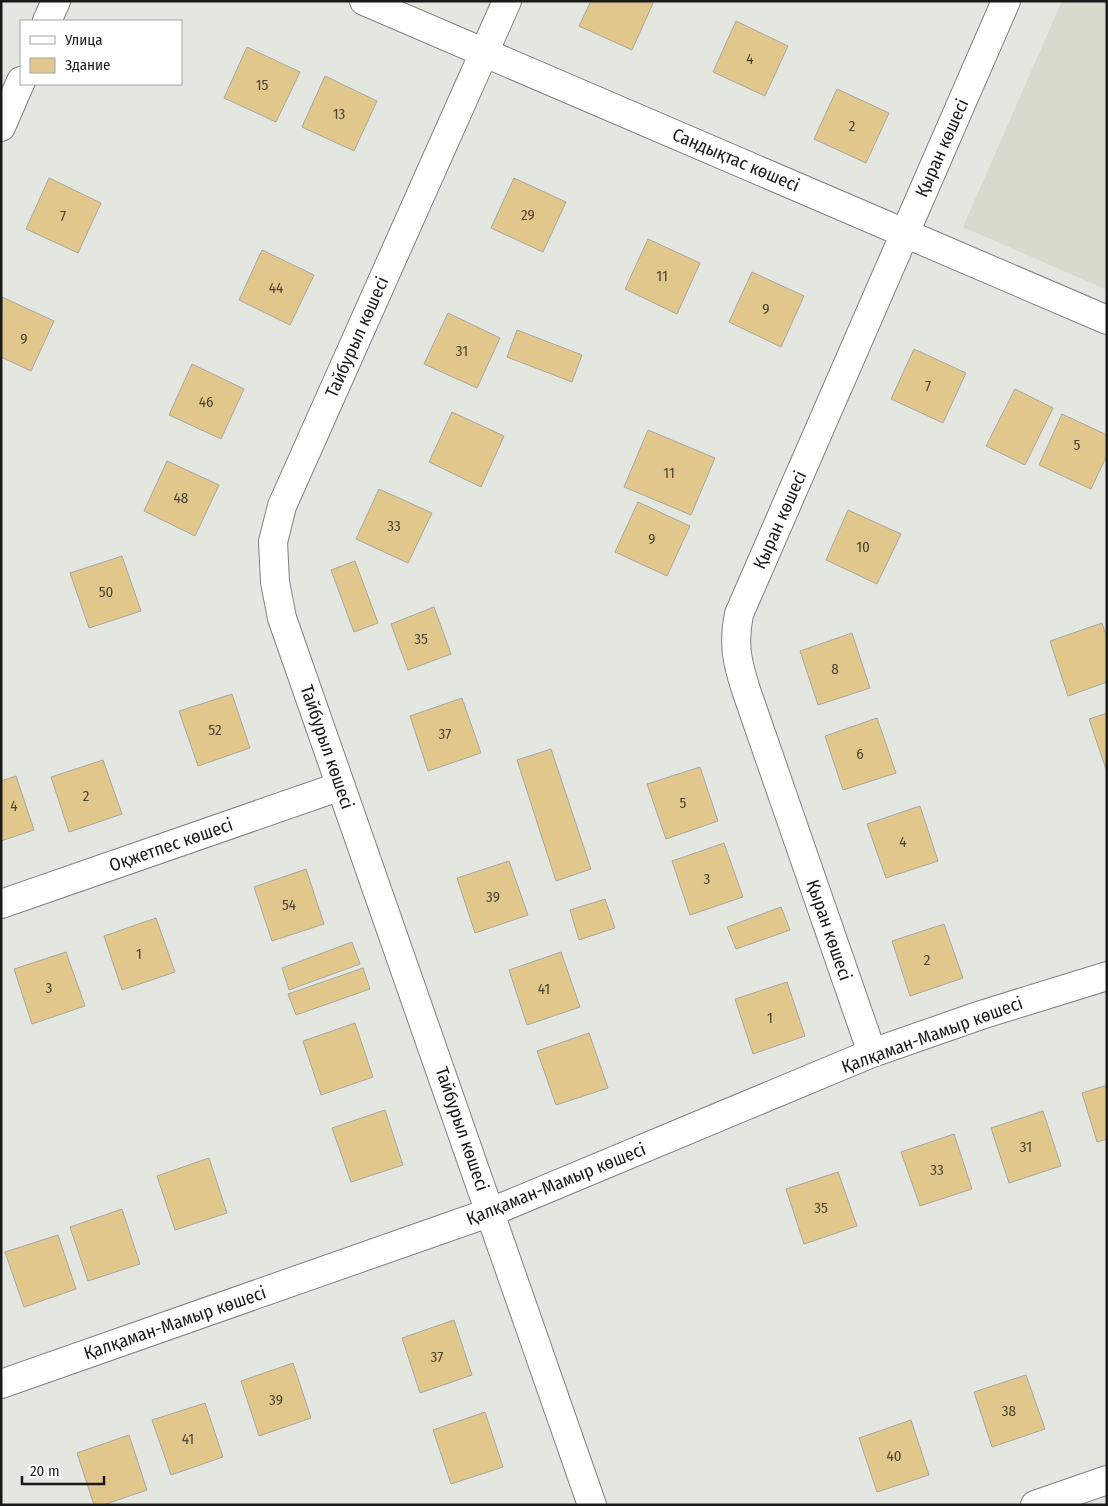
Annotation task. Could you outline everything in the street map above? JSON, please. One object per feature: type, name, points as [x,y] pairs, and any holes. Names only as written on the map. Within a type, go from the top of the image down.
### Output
[{"type":"street","points":[[47,20],[56,1]]},
{"type":"street","name":"Сандықтас көшесі","points":[[364,1],[906,232],[1107,320]]},
{"type":"street","name":"Тайбурыл көшесі","points":[[507,1],[282,506],[273,542],[275,582],[282,618],[592,1505]]},
{"type":"street","name":"Қыран көшесі","points":[[872,1053],[746,690],[737,661],[736,630],[739,614],[1006,1]]},
{"type":"street","points":[[1,127],[20,83]]},
{"type":"street","name":"Оқжетпес көшесі","points":[[1,904],[341,786]]},
{"type":"street","name":"Қалқаман-Мамыр көшесі","points":[[1,1384],[491,1212],[872,1053],[981,1015],[1107,976]]},
{"type":"street","points":[[1035,1505],[1107,1480]]},
{"type":"shaded area","points":[[1062,1],[1107,1],[1107,290],[963,227]]},
{"type":"building","points":[[591,1],[654,1],[632,50],[579,26]]},
{"type":"building","points":[[736,21],[788,46],[765,96],[713,72]]},
{"type":"building","points":[[247,47],[300,72],[276,122],[224,98]]},
{"type":"building","points":[[325,76],[377,101],[354,151],[302,127]]},
{"type":"building","points":[[837,89],[889,113],[866,163],[814,139]]},
{"type":"building","points":[[49,178],[101,203],[78,253],[26,229]]},
{"type":"building","points":[[514,178],[566,202],[543,252],[491,228]]},
{"type":"building","points":[[648,239],[700,263],[677,314],[625,289]]},
{"type":"building","points":[[262,250],[314,275],[290,325],[239,300]]},
{"type":"building","points":[[752,272],[804,296],[781,347],[729,322]]},
{"type":"building","points":[[2,297],[54,321],[31,371],[1,357]]},
{"type":"building","points":[[448,313],[500,338],[477,388],[424,364]]},
{"type":"building","points":[[517,330],[582,355],[572,382],[507,357]]},
{"type":"building","points":[[914,349],[966,373],[943,423],[891,399]]},
{"type":"building","points":[[192,364],[244,389],[221,439],[169,415]]},
{"type":"building","points":[[1015,389],[1053,408],[1025,465],[986,446]]},
{"type":"building","points":[[452,412],[504,436],[481,487],[429,462]]},
{"type":"building","points":[[1062,414],[1107,435],[1107,455],[1091,489],[1039,465]]},
{"type":"building","points":[[648,430],[715,458],[691,515],[624,487]]},
{"type":"building","points":[[167,461],[219,485],[195,536],[144,511]]},
{"type":"building","points":[[379,489],[432,513],[408,563],[356,539]]},
{"type":"building","points":[[638,502],[690,526],[667,576],[615,552]]},
{"type":"building","points":[[848,510],[901,534],[877,584],[826,560]]},
{"type":"building","points":[[122,556],[141,611],[89,628],[70,573]]},
{"type":"building","points":[[355,561],[378,623],[354,632],[331,570]]},
{"type":"building","points":[[434,607],[451,654],[408,670],[391,624]]},
{"type":"building","points":[[1102,623],[1107,638],[1107,682],[1068,696],[1050,641]]},
{"type":"building","points":[[852,633],[870,688],[818,705],[800,651]]},
{"type":"building","points":[[232,694],[250,748],[198,766],[179,711]]},
{"type":"building","points":[[462,698],[481,753],[428,771],[410,716]]},
{"type":"building","points":[[1107,713],[1107,772],[1089,719]]},
{"type":"building","points":[[877,718],[896,773],[843,790],[825,736]]},
{"type":"building","points":[[551,749],[591,869],[556,881],[517,760]]},
{"type":"building","points":[[103,760],[122,814],[69,832],[51,777]]},
{"type":"building","points":[[700,767],[718,821],[666,839],[647,784]]},
{"type":"building","points":[[16,776],[34,830],[1,841],[1,781]]},
{"type":"building","points":[[920,806],[938,861],[886,878],[867,824]]},
{"type":"building","points":[[724,843],[743,897],[690,915],[672,861]]},
{"type":"building","points":[[509,861],[528,915],[475,933],[457,878]]},
{"type":"building","points":[[306,869],[324,924],[272,941],[254,887]]},
{"type":"building","points":[[605,899],[615,928],[579,940],[570,910]]},
{"type":"building","points":[[781,907],[790,930],[736,949],[727,927]]},
{"type":"building","points":[[156,918],[175,972],[122,990],[104,936]]},
{"type":"building","points":[[944,924],[963,978],[910,996],[892,941]]},
{"type":"building","points":[[352,942],[360,964],[289,990],[282,968]]},
{"type":"building","points":[[66,952],[85,1006],[32,1024],[14,969]]},
{"type":"building","points":[[561,952],[580,1007],[527,1025],[509,970]]},
{"type":"building","points":[[363,968],[370,989],[296,1015],[288,994]]},
{"type":"building","points":[[787,982],[805,1036],[753,1054],[735,999]]},
{"type":"building","points":[[355,1023],[373,1077],[321,1095],[303,1041]]},
{"type":"building","points":[[589,1033],[608,1088],[556,1105],[537,1051]]},
{"type":"building","points":[[1107,1085],[1107,1139],[1097,1142],[1082,1093]]},
{"type":"building","points":[[385,1110],[403,1165],[351,1182],[332,1128]]},
{"type":"building","points":[[1043,1111],[1061,1166],[1009,1183],[991,1128]]},
{"type":"building","points":[[954,1134],[972,1189],[920,1206],[901,1152]]},
{"type":"building","points":[[209,1158],[227,1213],[175,1230],[157,1176]]},
{"type":"building","points":[[838,1172],[857,1226],[804,1244],[786,1189]]},
{"type":"building","points":[[122,1209],[140,1264],[88,1281],[70,1227]]},
{"type":"building","points":[[58,1235],[76,1289],[24,1307],[5,1252]]},
{"type":"building","points":[[454,1320],[472,1375],[420,1393],[402,1338]]},
{"type":"building","points":[[293,1363],[311,1418],[259,1436],[241,1381]]},
{"type":"building","points":[[1026,1375],[1045,1429],[992,1447],[974,1392]]},
{"type":"building","points":[[205,1403],[223,1457],[171,1475],[152,1420]]},
{"type":"building","points":[[485,1412],[503,1467],[451,1484],[433,1430]]},
{"type":"building","points":[[911,1420],[929,1475],[877,1492],[859,1438]]},
{"type":"building","points":[[129,1435],[147,1490],[103,1505],[94,1505],[77,1453]]}]
